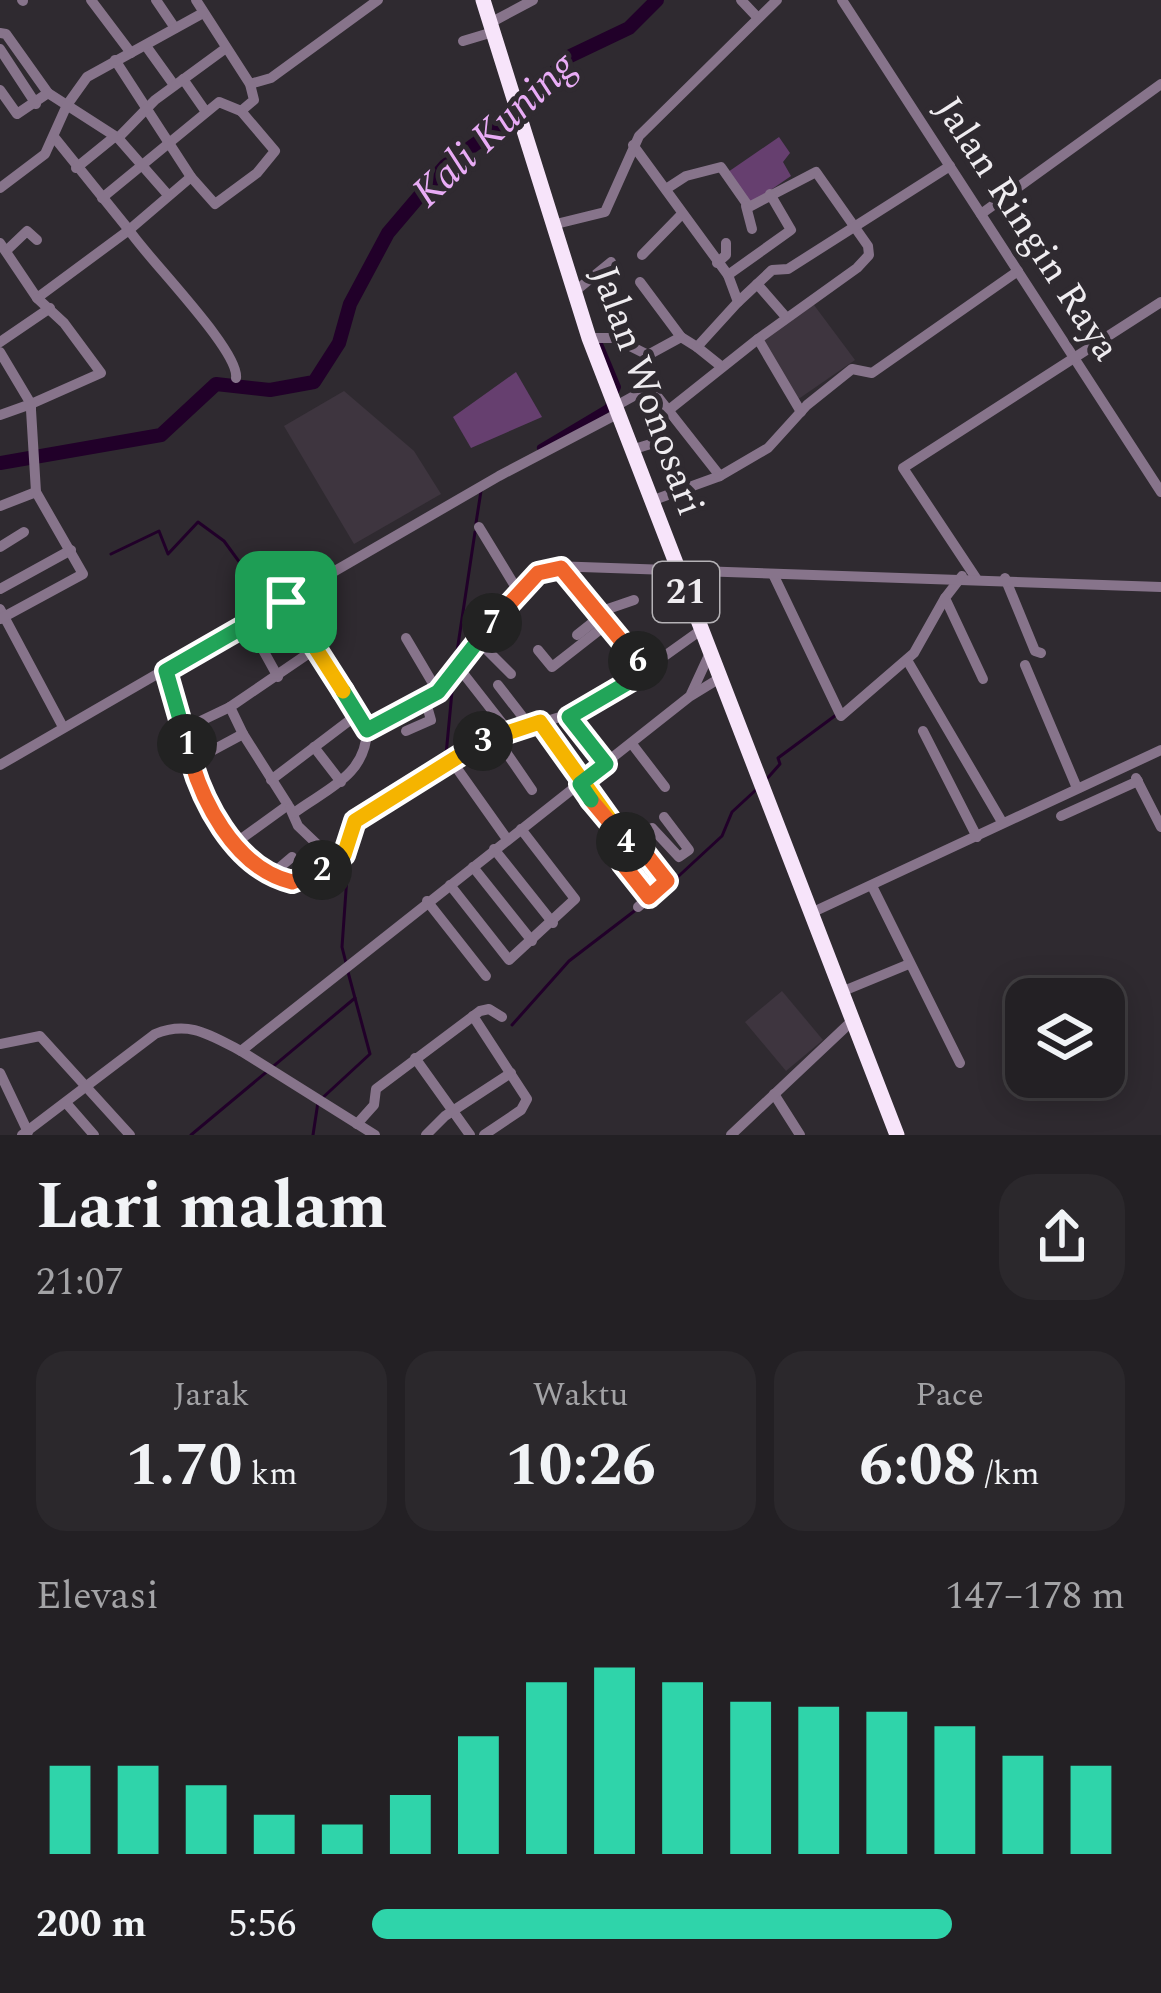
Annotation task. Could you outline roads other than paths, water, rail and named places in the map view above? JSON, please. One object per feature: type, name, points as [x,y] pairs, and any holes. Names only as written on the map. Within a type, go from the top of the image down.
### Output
[{"type":"highway","name":"Jalan Wonosari","points":[[483,0],[525,136],[565,225],[573,293],[589,338],[896,1135]]},
{"type":"street","points":[[91,0],[131,52]]},
{"type":"street","points":[[156,0],[175,28]]},
{"type":"street","points":[[196,0],[250,84],[254,100],[241,111]]},
{"type":"street","points":[[250,84],[271,78],[378,0]]},
{"type":"street","points":[[463,41],[533,0]]},
{"type":"street","points":[[741,0],[758,18]]},
{"type":"street","points":[[565,225],[605,212],[633,145],[777,0]]},
{"type":"street","name":"Jalan Ringin Raya","points":[[842,0],[1161,492]]},
{"type":"street","points":[[0,188],[45,154],[67,105],[87,77],[203,13]]},
{"type":"street","points":[[0,33],[5,32],[48,93],[116,138],[168,195]]},
{"type":"street","points":[[146,46],[206,112]]},
{"type":"street","points":[[76,168],[226,48]]},
{"type":"street","points":[[0,49],[36,104]]},
{"type":"street","points":[[102,198],[141,164],[166,145],[222,100],[241,111],[275,151],[267,163],[215,204],[166,145],[115,60]]},
{"type":"street","points":[[981,214],[1161,84]]},
{"type":"street","points":[[0,90],[18,114],[48,93]]},
{"type":"street","points":[[54,137],[216,334],[236,361],[236,377]]},
{"type":"street","points":[[633,145],[680,216],[728,275],[737,302]]},
{"type":"street","points":[[697,347],[772,270],[788,269],[950,166]]},
{"type":"street","points":[[666,189],[686,176],[721,167],[746,206],[752,229]]},
{"type":"street","points":[[670,409],[784,316],[865,261],[868,246],[816,172],[746,206]]},
{"type":"street","points":[[37,298],[190,177]]},
{"type":"street","points":[[728,275],[791,230],[770,194]]},
{"type":"street","points":[[642,255],[680,216]]},
{"type":"street","points":[[0,415],[101,373],[37,298],[3,247],[27,231],[37,240]]},
{"type":"street","points":[[717,263],[726,255],[726,243]]},
{"type":"street","points":[[573,293],[610,262]]},
{"type":"street","points":[[651,502],[720,476],[767,448],[852,369],[872,374],[1018,272]]},
{"type":"street","points":[[640,282],[681,337],[722,368]]},
{"type":"street","points":[[758,284],[784,316]]},
{"type":"street","points":[[969,577],[903,468],[1161,302]]},
{"type":"street","points":[[0,342],[50,308]]},
{"type":"street","points":[[589,338],[614,338],[648,355],[681,337]]},
{"type":"street","points":[[758,339],[772,374],[801,412]]},
{"type":"street","points":[[0,353],[31,404],[37,492],[83,574],[2,614],[63,728]]},
{"type":"street","points":[[0,765],[286,602],[647,386],[720,476]]},
{"type":"street","points":[[632,450],[667,439]]},
{"type":"street","points":[[0,506],[37,492]]},
{"type":"street","points":[[479,527],[518,591]]},
{"type":"street","points":[[0,547],[24,532]]},
{"type":"street","points":[[0,589],[71,550]]},
{"type":"street","points":[[367,730],[438,692],[518,591],[547,567],[1161,586]]},
{"type":"street","points":[[561,568],[646,672]]},
{"type":"street","points":[[773,574],[838,712],[907,660],[945,598],[969,577]]},
{"type":"street","points":[[1005,578],[1035,651],[1041,653]]},
{"type":"street","points":[[945,598],[983,680]]},
{"type":"street","points":[[577,635],[634,600]]},
{"type":"street","points":[[234,844],[341,782],[363,758],[367,730],[286,602]]},
{"type":"street","points":[[538,650],[552,667],[602,617]]},
{"type":"street","points":[[248,623],[278,676]]},
{"type":"street","points":[[166,671],[191,762],[234,844],[272,874],[292,882],[338,862],[355,821],[446,762],[495,736],[569,717],[646,672],[701,630]]},
{"type":"street","points":[[406,638],[438,692]]},
{"type":"street","points":[[478,640],[511,674]]},
{"type":"street","points":[[184,729],[230,707],[315,649]]},
{"type":"street","points":[[689,697],[709,655]]},
{"type":"street","points":[[907,660],[1002,822]]},
{"type":"street","points":[[1025,664],[1077,788]]},
{"type":"street","points":[[455,673],[509,732]]},
{"type":"street","points":[[241,1051],[427,901],[689,697],[720,678]]},
{"type":"street","points":[[498,685],[667,881],[638,907]]},
{"type":"street","points":[[406,731],[431,720],[424,699]]},
{"type":"street","points":[[230,707],[298,826],[320,848]]},
{"type":"street","points":[[267,775],[358,714]]},
{"type":"street","points":[[569,717],[606,764]]},
{"type":"street","points":[[923,731],[977,837]]},
{"type":"street","points":[[191,762],[243,734]]},
{"type":"street","points":[[495,736],[532,790]]},
{"type":"street","points":[[632,743],[665,788]]},
{"type":"street","points":[[314,747],[341,782]]},
{"type":"street","points":[[811,913],[1161,750]]},
{"type":"street","points":[[267,775],[274,761]]},
{"type":"street","points":[[446,762],[508,839]]},
{"type":"street","points":[[1129,764],[1161,827]]},
{"type":"street","points":[[1061,816],[1138,781]]},
{"type":"street","points":[[649,897],[622,863],[652,828],[679,857],[689,850],[664,817]]},
{"type":"street","points":[[450,885],[509,960],[575,899],[520,829]]},
{"type":"street","points":[[494,849],[553,922]]},
{"type":"street","points":[[272,874],[292,857]]},
{"type":"street","points":[[473,867],[532,940]]},
{"type":"street","points":[[872,886],[960,1063]]},
{"type":"street","points":[[427,901],[486,976]]},
{"type":"street","points":[[841,992],[909,964]]},
{"type":"street","points":[[357,1124],[374,1105],[376,1089],[415,1058],[473,1016],[489,1009],[502,1017]]},
{"type":"street","points":[[473,1016],[526,1105],[484,1135]]},
{"type":"street","points":[[740,1132],[852,1021]]},
{"type":"street","points":[[0,1072],[5,1095],[25,1133],[155,1034],[174,1027],[208,1034],[241,1051],[375,1135]]},
{"type":"street","points":[[0,1044],[40,1036],[130,1135]]},
{"type":"street","points":[[415,1058],[470,1135]]},
{"type":"street","points":[[425,1135],[511,1073]]},
{"type":"street","points":[[774,1094],[800,1135]]},
{"type":"street","points":[[67,1104],[94,1135]]},
{"type":"waterway","name":"Kali Kuning","points":[[0,463],[161,435],[216,384],[270,390],[314,382],[339,343],[350,304],[388,233],[445,166],[529,105],[566,58],[629,28],[657,0]]},
{"type":"waterway","points":[[541,448],[608,408],[617,387],[599,344]]},
{"type":"waterway","points":[[476,523],[481,491]]},
{"type":"waterway","points":[[111,554],[159,531],[168,554],[198,522],[224,541],[270,604]]},
{"type":"waterway","points":[[455,665],[475,532]]},
{"type":"waterway","points":[[446,755],[453,681]]},
{"type":"waterway","points":[[765,781],[780,764],[778,758],[836,715]]},
{"type":"waterway","points":[[669,885],[722,836],[732,812],[758,788]]},
{"type":"waterway","points":[[346,963],[342,947],[349,848]]},
{"type":"waterway","points":[[512,1025],[569,961],[637,909]]},
{"type":"waterway","points":[[313,1135],[318,1102],[370,1054],[348,972]]},
{"type":"waterway","points":[[191,1135],[355,998]]}]
